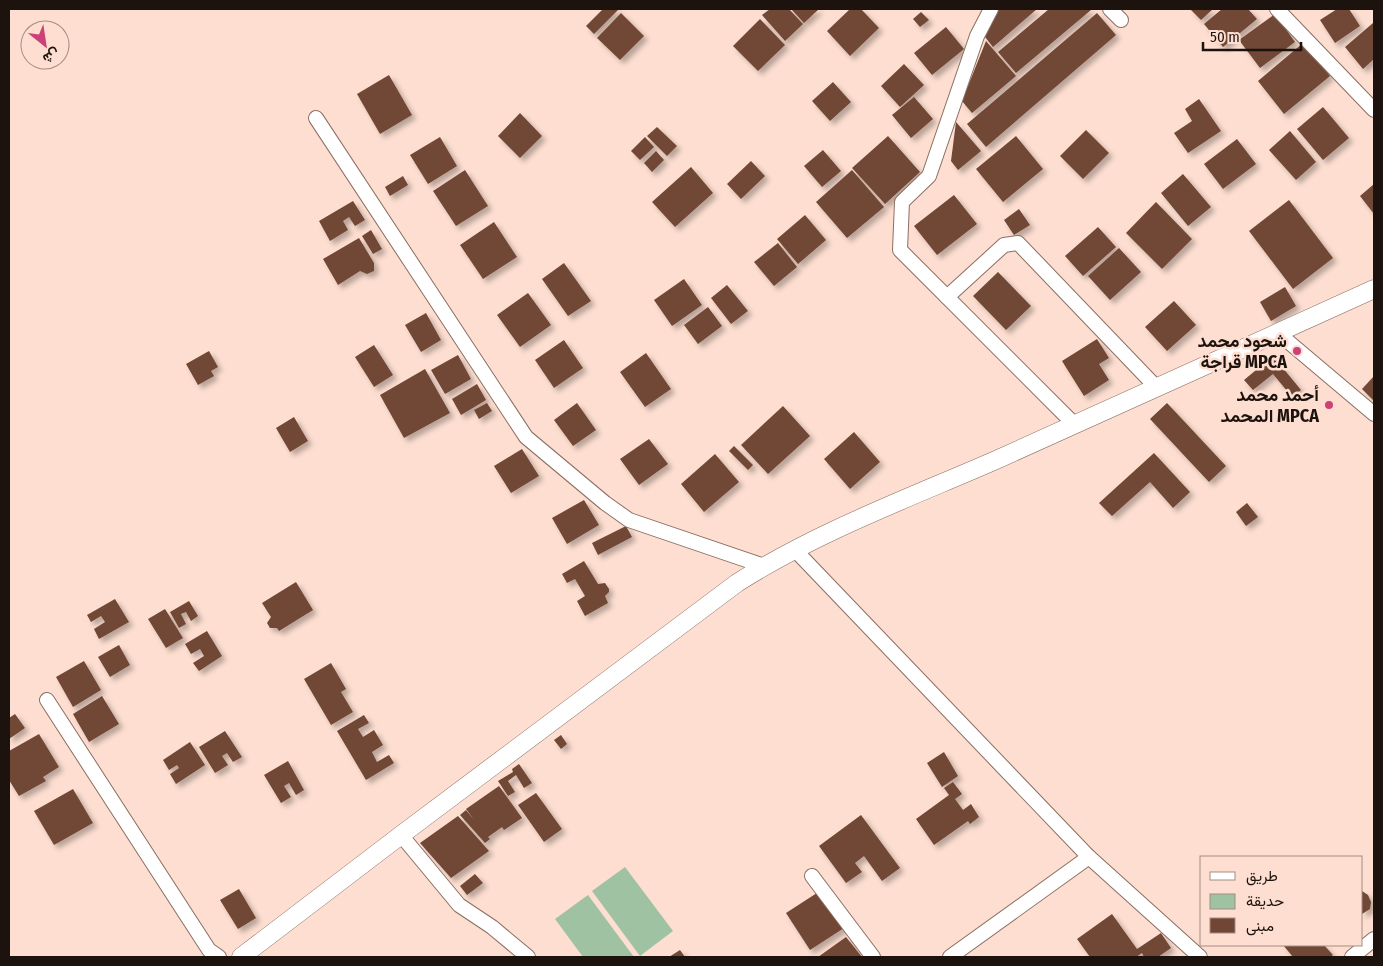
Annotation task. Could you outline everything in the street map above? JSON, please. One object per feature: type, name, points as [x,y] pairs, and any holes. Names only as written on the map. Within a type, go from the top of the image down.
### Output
[{"type":"street","points":[[990,9],[977,36],[929,176],[902,202],[900,250],[1075,425]]},
{"type":"street","points":[[1110,9],[1121,20]]},
{"type":"street","points":[[1277,9],[1374,110]]},
{"type":"street","points":[[316,118],[526,437],[605,503],[629,520],[764,566]]},
{"type":"street","points":[[947,297],[1004,245],[1018,243],[1157,388]]},
{"type":"street","points":[[241,957],[401,835],[737,584],[764,566],[838,529],[1075,425],[1374,289]]},
{"type":"street","points":[[1278,333],[1374,414]]},
{"type":"street","points":[[795,550],[1089,857],[1200,957]]},
{"type":"street","points":[[47,700],[209,950],[220,957]]},
{"type":"street","points":[[401,835],[459,905],[492,927],[528,957]]},
{"type":"street","points":[[950,957],[1089,857]]},
{"type":"street","points":[[812,876],[873,957]]},
{"type":"street","points":[[1352,957],[1374,939]]},
{"type":"green space","points":[[625,867],[673,931],[640,956],[592,891]]},
{"type":"green space","points":[[588,895],[634,957],[583,957],[555,919]]},
{"type":"building","points":[[603,9],[619,9],[594,34],[586,26]]},
{"type":"building","points":[[770,9],[789,9],[803,24],[785,41],[762,15]]},
{"type":"building","points":[[791,9],[819,9],[804,23]]},
{"type":"building","points":[[850,9],[861,9],[879,28],[850,56],[827,31]]},
{"type":"building","points":[[996,9],[1037,9],[993,47],[985,37]]},
{"type":"building","points":[[1049,9],[1091,10],[1016,73],[998,52]]},
{"type":"building","points":[[1190,9],[1213,9],[1201,20]]},
{"type":"building","points":[[1222,9],[1248,9],[1257,19],[1223,47],[1204,24]]},
{"type":"building","points":[[1337,9],[1349,9],[1360,26],[1335,43],[1320,20]]},
{"type":"building","points":[[921,12],[929,20],[920,27],[913,19]]},
{"type":"building","points":[[621,13],[644,36],[620,60],[597,38]]},
{"type":"building","points":[[1097,13],[1116,35],[986,147],[967,124]]},
{"type":"building","points":[[1275,14],[1295,42],[1260,68],[1239,40]]},
{"type":"building","points":[[760,19],[785,45],[758,71],[733,46]]},
{"type":"building","points":[[1373,23],[1374,59],[1363,69],[1345,47]]},
{"type":"building","points":[[946,27],[964,49],[932,75],[914,53]]},
{"type":"building","points":[[986,41],[1016,76],[972,113],[962,101]]},
{"type":"building","points":[[1303,43],[1330,76],[1284,114],[1258,81]]},
{"type":"building","points":[[904,64],[924,85],[900,107],[881,86]]},
{"type":"building","points":[[389,75],[412,115],[380,134],[357,94]]},
{"type":"building","points":[[833,82],[851,102],[830,121],[812,101]]},
{"type":"building","points":[[914,97],[933,119],[911,138],[892,115]]},
{"type":"building","points":[[1199,99],[1221,131],[1188,153],[1174,133],[1192,121],[1185,109]]},
{"type":"building","points":[[1323,107],[1349,138],[1323,160],[1297,129]]},
{"type":"building","points":[[520,113],[542,136],[520,158],[498,136]]},
{"type":"building","points":[[956,122],[981,151],[958,170],[951,161]]},
{"type":"building","points":[[657,127],[677,146],[667,156],[647,136]]},
{"type":"building","points":[[1086,130],[1109,153],[1083,179],[1060,156]]},
{"type":"building","points":[[1290,131],[1316,162],[1296,180],[1269,150]]},
{"type":"building","points":[[888,136],[920,172],[885,204],[852,168]]},
{"type":"building","points":[[1016,136],[1043,169],[1003,202],[976,169]]},
{"type":"building","points":[[440,137],[457,166],[428,184],[410,155]]},
{"type":"building","points":[[645,137],[654,147],[640,160],[631,151]]},
{"type":"building","points":[[1237,139],[1256,164],[1223,189],[1204,164]]},
{"type":"building","points":[[823,150],[841,171],[822,187],[804,166]]},
{"type":"building","points":[[656,151],[664,160],[652,172],[644,163]]},
{"type":"building","points":[[751,161],[765,176],[741,199],[727,184]]},
{"type":"building","points":[[691,167],[713,193],[675,227],[652,202]]},
{"type":"building","points":[[465,170],[488,206],[456,226],[433,191]]},
{"type":"building","points":[[852,170],[884,207],[847,238],[816,202]]},
{"type":"building","points":[[1183,174],[1211,207],[1188,226],[1161,193]]},
{"type":"building","points":[[403,176],[408,185],[390,196],[385,187]]},
{"type":"building","points":[[1374,184],[1374,214],[1360,196]]},
{"type":"building","points":[[954,195],[977,224],[937,255],[914,226]]},
{"type":"building","points":[[1289,200],[1333,258],[1293,289],[1249,231]]},
{"type":"building","points":[[353,201],[365,220],[355,226],[349,217],[343,221],[348,230],[330,241],[319,221]]},
{"type":"building","points":[[1156,202],[1192,239],[1162,269],[1126,233]]},
{"type":"building","points":[[1019,209],[1030,225],[1014,235],[1004,220]]},
{"type":"building","points":[[805,215],[826,240],[798,264],[777,239]]},
{"type":"building","points":[[494,222],[517,257],[483,279],[460,245]]},
{"type":"building","points":[[1098,227],[1116,247],[1083,276],[1065,256]]},
{"type":"building","points":[[371,230],[382,249],[373,254],[362,236]]},
{"type":"building","points":[[359,238],[374,263],[374,271],[367,274],[360,271],[338,285],[323,259]]},
{"type":"building","points":[[778,243],[797,267],[774,286],[754,262]]},
{"type":"building","points":[[1119,248],[1141,272],[1110,300],[1088,276]]},
{"type":"building","points":[[564,263],[591,301],[568,316],[542,279]]},
{"type":"building","points":[[998,272],[1031,306],[1006,330],[973,296]]},
{"type":"building","points":[[684,279],[702,305],[672,326],[654,300]]},
{"type":"building","points":[[727,285],[748,311],[731,324],[711,298]]},
{"type":"building","points":[[1285,287],[1296,306],[1271,321],[1260,302]]},
{"type":"building","points":[[528,293],[551,325],[520,347],[497,315]]},
{"type":"building","points":[[1174,301],[1196,325],[1167,351],[1145,327]]},
{"type":"building","points":[[708,307],[722,326],[698,344],[684,325]]},
{"type":"building","points":[[426,313],[441,340],[421,352],[405,325]]},
{"type":"building","points":[[1097,339],[1109,358],[1099,364],[1109,380],[1084,396],[1062,361]]},
{"type":"building","points":[[564,340],[583,368],[554,388],[535,360]]},
{"type":"building","points":[[374,345],[393,375],[374,387],[355,357]]},
{"type":"building","points":[[209,351],[218,367],[211,371],[214,376],[198,385],[186,364]]},
{"type":"building","points":[[646,353],[671,389],[645,407],[620,372]]},
{"type":"building","points":[[458,355],[471,379],[445,394],[431,370]]},
{"type":"building","points":[[1273,356],[1301,390],[1292,397],[1273,374],[1253,390],[1244,380]]},
{"type":"building","points":[[425,369],[450,413],[404,438],[380,395]]},
{"type":"building","points":[[1374,376],[1374,401],[1362,389]]},
{"type":"building","points":[[477,384],[486,400],[461,415],[452,399]]},
{"type":"building","points":[[487,403],[492,411],[479,419],[474,410]]},
{"type":"building","points":[[577,403],[596,430],[573,446],[554,420]]},
{"type":"building","points":[[1167,403],[1226,466],[1209,482],[1150,419]]},
{"type":"building","points":[[783,406],[810,436],[768,474],[741,445]]},
{"type":"building","points":[[294,417],[308,441],[290,452],[276,428]]},
{"type":"building","points":[[854,432],[880,462],[850,489],[824,459]]},
{"type":"building","points":[[649,439],[668,464],[639,485],[620,459]]},
{"type":"building","points":[[734,446],[753,465],[748,470],[729,451]]},
{"type":"building","points":[[522,449],[539,476],[511,493],[494,466]]},
{"type":"building","points":[[1154,453],[1190,492],[1173,508],[1150,482],[1112,516],[1099,503]]},
{"type":"building","points":[[715,454],[739,482],[704,512],[681,484]]},
{"type":"building","points":[[584,500],[599,525],[567,544],[552,518]]},
{"type":"building","points":[[1247,503],[1258,517],[1246,526],[1236,512]]},
{"type":"building","points":[[626,526],[632,537],[598,555],[592,543]]},
{"type":"building","points":[[584,561],[598,584],[605,583],[609,589],[605,596],[608,603],[585,616],[577,601],[585,596],[575,579],[567,583],[562,574]]},
{"type":"building","points":[[296,582],[313,610],[279,631],[277,628],[270,628],[267,623],[271,617],[262,603]]},
{"type":"building","points":[[115,599],[129,622],[99,639],[94,629],[105,622],[101,616],[91,622],[87,615]]},
{"type":"building","points":[[189,601],[198,616],[191,621],[186,612],[181,614],[186,624],[179,628],[170,612]]},
{"type":"building","points":[[165,609],[183,638],[166,648],[148,619]]},
{"type":"building","points":[[207,631],[222,656],[199,671],[193,663],[204,656],[200,649],[191,654],[185,644]]},
{"type":"building","points":[[119,645],[130,665],[110,677],[98,657]]},
{"type":"building","points":[[84,661],[101,690],[73,707],[56,677]]},
{"type":"building","points":[[331,663],[346,689],[341,692],[353,712],[331,725],[304,679]]},
{"type":"building","points":[[102,696],[119,724],[89,742],[73,714]]},
{"type":"building","points":[[15,714],[25,728],[9,739],[9,718]]},
{"type":"building","points":[[364,715],[369,723],[358,729],[363,737],[374,730],[383,745],[372,752],[377,762],[389,755],[394,763],[366,780],[337,731]]},
{"type":"building","points":[[225,731],[242,757],[233,762],[227,753],[222,756],[228,765],[215,773],[199,747]]},
{"type":"building","points":[[39,734],[59,767],[43,777],[46,781],[19,796],[9,780],[9,751]]},
{"type":"building","points":[[561,735],[567,744],[561,749],[554,740]]},
{"type":"building","points":[[190,742],[205,765],[176,784],[170,774],[179,768],[177,765],[169,770],[163,760]]},
{"type":"building","points":[[944,752],[958,776],[942,787],[927,763]]},
{"type":"building","points":[[288,761],[304,790],[296,795],[289,783],[284,786],[291,797],[281,803],[264,775]]},
{"type":"building","points":[[519,764],[532,783],[524,788],[516,775],[508,781],[515,792],[508,796],[498,781],[513,772],[512,769]]},
{"type":"building","points":[[953,782],[962,794],[955,799],[963,810],[971,804],[979,817],[970,824],[968,821],[934,845],[916,819],[949,795],[944,788]]},
{"type":"building","points":[[499,786],[522,818],[504,830],[502,827],[488,837],[490,839],[485,843],[460,815],[466,810],[475,821],[466,809]]},
{"type":"building","points":[[73,789],[93,823],[54,845],[34,811]]},
{"type":"building","points":[[536,793],[562,829],[544,842],[518,805]]},
{"type":"building","points":[[861,815],[900,868],[882,881],[864,856],[855,863],[862,872],[846,883],[819,846]]},
{"type":"building","points":[[458,816],[489,851],[451,878],[420,843]]},
{"type":"building","points":[[475,874],[483,883],[467,895],[460,886]]},
{"type":"building","points":[[239,889],[256,918],[238,929],[220,900]]},
{"type":"building","points":[[820,891],[844,928],[810,950],[786,913]]},
{"type":"building","points":[[1363,892],[1368,895],[1371,902],[1370,909],[1363,913]]},
{"type":"building","points":[[1112,914],[1137,949],[1161,933],[1171,948],[1158,957],[1144,957],[1142,953],[1136,957],[1090,957],[1077,939]]},
{"type":"building","points":[[846,937],[862,957],[818,957]]},
{"type":"building","points":[[1284,946],[1325,946],[1333,955],[1330,957],[1293,957]]},
{"type":"building","points":[[680,950],[685,957],[669,957]]},
{"type":"place","name":"شحود محمد قراجة MPCA","points":[[1297,351]]},
{"type":"place","name":"أحمد محمد المحمد MPCA","points":[[1329,405]]}]
